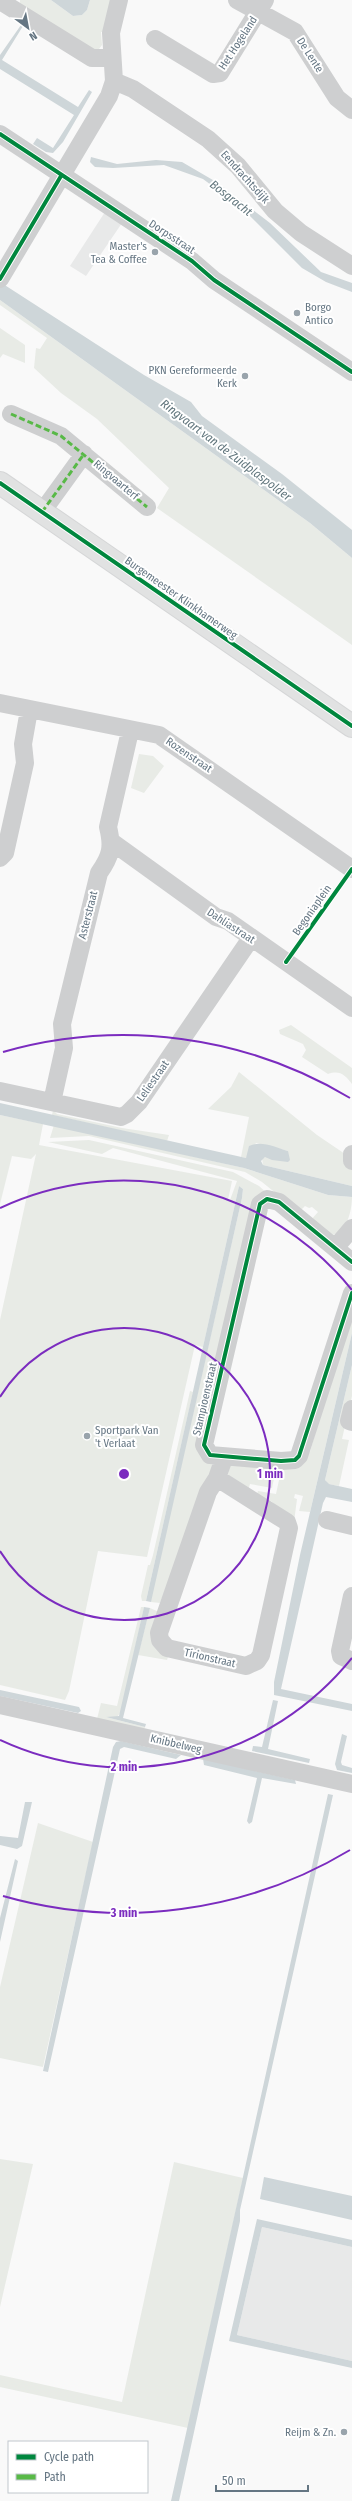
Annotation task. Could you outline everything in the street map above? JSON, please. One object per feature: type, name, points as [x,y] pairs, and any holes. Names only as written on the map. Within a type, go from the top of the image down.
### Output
[{"type":"main road","name":"Burgemeester Klinkhamerweg","points":[[0,483],[352,726]]},
{"type":"street","points":[[0,279],[109,96],[114,81],[111,33],[119,0]]},
{"type":"street","name":"De Lente","points":[[237,0],[262,6],[295,32],[337,98],[352,110]]},
{"type":"street","points":[[7,2],[92,58],[112,58]]},
{"type":"street","name":"Het Hogeland","points":[[155,39],[212,74],[220,73],[262,6]]},
{"type":"street","name":"Eendrachtsdijk","points":[[114,81],[147,98],[208,140],[238,166],[275,211],[302,233],[352,266]]},
{"type":"street","name":"Dorpsstraat","points":[[0,134],[61,176],[192,261],[221,284],[352,372]]},
{"type":"street","name":"Ringvaarterf","points":[[11,414],[61,436],[147,507]]},
{"type":"street","name":"Ringvaarterf","points":[[42,512],[84,454]]},
{"type":"street","name":"Rozenstraat","points":[[0,704],[130,731],[159,735],[352,869]]},
{"type":"street","points":[[0,858],[5,853],[6,812],[26,764],[24,744],[29,710]]},
{"type":"street","name":"Asterstraat","points":[[52,1102],[64,1048],[62,1042],[64,1017],[98,873],[107,861],[112,842],[108,827],[130,731]]},
{"type":"street","name":"Dahliastraat","points":[[112,842],[216,917],[228,921],[352,1008]]},
{"type":"street","name":"Leliestraat","points":[[0,1091],[121,1117],[127,1114],[139,1102],[251,938]]},
{"type":"street","points":[[352,1154],[352,1161]]},
{"type":"street","name":"Stampioenstraat","points":[[352,1262],[279,1202],[267,1199],[260,1204],[204,1445],[210,1455],[224,1458],[291,1462],[299,1456],[352,1294]]},
{"type":"street","points":[[335,1248],[352,1228]]},
{"type":"street","name":"Tirionstraat","points":[[218,1478],[287,1522],[289,1528],[261,1656],[257,1661],[246,1666],[167,1648],[160,1640],[159,1633],[208,1492],[218,1478],[224,1458]]},
{"type":"street","points":[[327,1520],[352,1526]]},
{"type":"street","points":[[352,1596],[340,1651],[341,1656],[352,1661]]},
{"type":"street","name":"Knibbelweg","points":[[0,1705],[352,1784]]},
{"type":"shaded area","points":[[20,0],[51,0],[73,16],[82,15],[87,10],[90,0],[113,0],[105,32],[101,32],[102,45],[96,53],[20,4]]},
{"type":"shaded area","points":[[105,212],[122,223],[86,276],[70,266]]},
{"type":"shaded area","points":[[0,300],[310,523],[352,558],[352,645],[157,508],[169,488],[97,419],[61,393],[34,368],[36,348],[40,349],[47,338],[0,305]]},
{"type":"shaded area","points":[[0,328],[25,345],[25,363],[3,354],[0,358]]},
{"type":"shaded area","points":[[139,754],[153,756],[164,766],[144,793],[131,788]]},
{"type":"shaded area","points":[[291,1025],[352,1068],[352,1084],[342,1074],[328,1074],[302,1057],[306,1050],[303,1044],[280,1034],[279,1030]]},
{"type":"shaded area","points":[[239,1072],[317,1135],[348,1156],[352,1170],[352,1186],[263,1165],[262,1158],[288,1151],[256,1143],[246,1158],[241,1157],[249,1117],[208,1109],[231,1087]]},
{"type":"shaded area","points":[[53,1110],[57,1114],[122,1128],[169,1135],[167,1141],[52,1115]]},
{"type":"shaded area","name":"Sportpark Van 't Verlaat","points":[[0,1115],[43,1124],[39,1145],[232,1181],[228,1200],[230,1200],[237,1181],[113,1148],[102,1154],[48,1142],[89,1140],[233,1172],[259,1186],[268,1194],[209,1460],[212,1464],[212,1470],[160,1603],[151,1602],[151,1598],[242,1198],[243,1189],[239,1186],[203,1347],[195,1345],[147,1557],[98,1551],[69,1691],[65,1700],[0,1685],[0,1320],[36,1154],[31,1159],[12,1156],[0,1204]]},
{"type":"shaded area","points":[[54,1125],[244,1168],[328,1195],[352,1197],[350,1214],[345,1226],[337,1233],[332,1235],[311,1220],[318,1212],[312,1207],[309,1208],[305,1206],[299,1212],[262,1182],[245,1172],[89,1136],[50,1138]]},
{"type":"shaded area","points":[[352,1305],[352,1333],[310,1512],[299,1511],[303,1496],[295,1494],[294,1498],[297,1499],[294,1522],[271,1501],[256,1498],[258,1491],[276,1494],[282,1466],[310,1452]]},
{"type":"shaded area","points":[[352,1365],[352,1396],[342,1439],[349,1440],[339,1486],[328,1484],[325,1480]]},
{"type":"shaded area","points":[[190,1391],[193,1392],[146,1601],[142,1601],[141,1596],[148,1565],[150,1565],[153,1555]]},
{"type":"shaded area","points":[[277,1464],[272,1488],[250,1484],[247,1493],[227,1478],[230,1466]]},
{"type":"shaded area","points":[[141,1607],[144,1607],[121,1712],[117,1717],[106,1717],[145,1727],[143,1734],[97,1719],[101,1703],[117,1706]]},
{"type":"shaded area","points":[[150,1608],[159,1612],[169,1653],[167,1660],[138,1655]]},
{"type":"shaded area","points":[[38,1823],[93,1842],[43,2067],[0,2058],[0,1987]]},
{"type":"shaded area","points":[[0,2159],[33,2164],[0,2307]]},
{"type":"shaded area","points":[[174,2162],[243,2178],[188,2428],[0,2387],[0,2375],[122,2402]]},
{"type":"shaded area","points":[[262,2227],[352,2247],[352,2361],[237,2335]]},
{"type":"water","points":[[51,0],[90,0],[87,10],[82,15],[73,16]]},
{"type":"water","points":[[21,25],[23,26],[2,60],[78,107],[89,90],[92,92],[63,142],[53,153],[46,152],[33,144],[37,138],[53,148],[74,115],[0,69],[0,55]]},
{"type":"water","name":"Bosgracht","points":[[91,157],[117,164],[156,160],[182,162],[218,183],[270,223],[321,272],[352,283],[352,292],[326,282],[302,268],[242,208],[203,179],[164,165],[113,168],[95,167],[90,162]]},
{"type":"water","name":"Ringvaart van de Zuidplaspolder","points":[[0,282],[144,375],[191,402],[202,416],[282,474],[352,530],[352,558],[310,523],[0,300]]},
{"type":"water","points":[[0,1103],[246,1158],[249,1146],[254,1144],[263,1144],[273,1146],[288,1151],[290,1160],[288,1162],[272,1160],[265,1157],[261,1161],[263,1165],[352,1186],[352,1197],[328,1195],[244,1168],[0,1115]]},
{"type":"water","points":[[239,1186],[243,1189],[242,1198],[151,1602],[146,1601]]},
{"type":"water","points":[[352,1333],[352,1365],[325,1480],[329,1484],[352,1489],[352,1502],[326,1497],[323,1503],[281,1689],[352,1704],[352,1711],[274,1695],[274,1682],[300,1555]]},
{"type":"water","points":[[144,1607],[150,1608],[123,1718],[146,1724],[145,1727],[106,1717],[119,1716]]},
{"type":"water","points":[[0,1690],[79,1707],[81,1711],[78,1713],[0,1696]]},
{"type":"water","points":[[273,1700],[278,1701],[268,1749],[310,1759],[309,1763],[252,1751],[253,1746],[262,1747]]},
{"type":"water","points":[[342,1734],[347,1736],[341,1762],[342,1765],[352,1768],[352,1773],[337,1770],[335,1764]]},
{"type":"water","points":[[121,1741],[181,1755],[176,1759],[124,1747],[120,1749],[48,2072],[43,2071],[113,1747],[116,1742]]},
{"type":"water","points":[[203,1759],[295,1780],[296,1784],[262,1778],[252,1822],[249,1824],[247,1821],[257,1778],[204,1765]]},
{"type":"water","points":[[328,1794],[333,1795],[240,2210],[240,2221],[179,2501],[171,2501]]},
{"type":"water","points":[[25,1802],[32,1802],[22,1846],[17,1849],[0,1845],[0,1836],[18,1838]]},
{"type":"water","points":[[15,1859],[18,1861],[0,1942],[0,1918]]},
{"type":"water","points":[[264,2177],[352,2196],[352,2220],[260,2199]]},
{"type":"water","points":[[257,2219],[352,2240],[352,2247],[262,2227],[237,2335],[352,2361],[352,2368],[229,2341]]},
{"type":"marked path","points":[[11,414],[61,436],[147,507]]},
{"type":"marked path","points":[[42,512],[84,454]]},
{"type":"cycle path","points":[[0,134],[192,261],[214,280],[352,372]]},
{"type":"cycle path","points":[[0,279],[61,176]]},
{"type":"cycle path","points":[[0,483],[352,726]]},
{"type":"cycle path","name":"Begoniaplein","points":[[286,962],[352,869]]},
{"type":"cycle path","points":[[352,1262],[279,1202],[267,1199],[260,1204],[204,1445],[210,1455],[281,1461],[295,1460],[299,1456],[352,1293]]},
{"type":"place","name":"Master's Tea & Coffee","points":[[155,252]]},
{"type":"place","name":"Borgo Antico","points":[[297,313]]},
{"type":"place","name":"PKN Gereformeerde Kerk","points":[[245,376]]},
{"type":"place","name":"Sportpark Van 't Verlaat","points":[[87,1436]]},
{"type":"place","name":"Reijm & Zn.","points":[[344,2432]]}]
